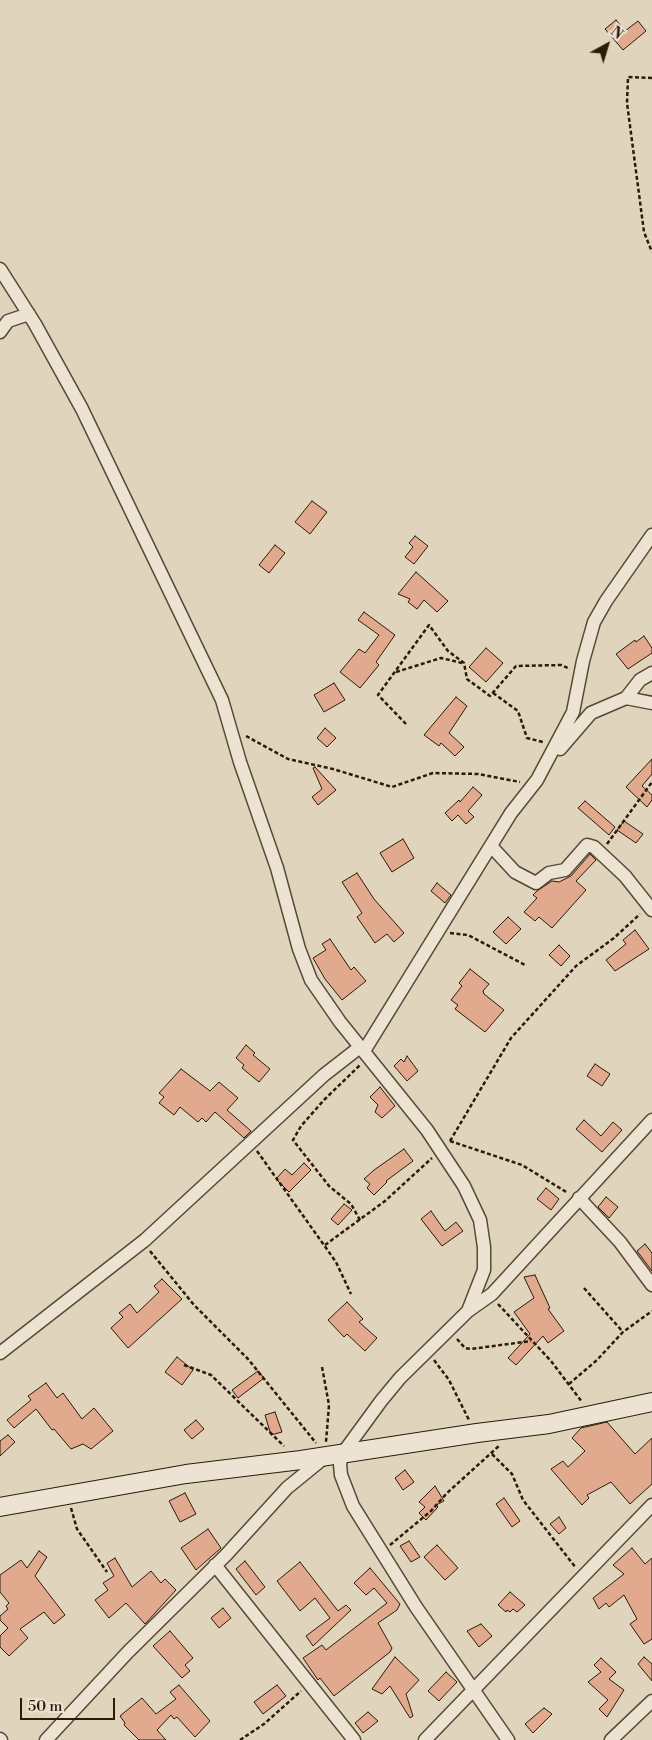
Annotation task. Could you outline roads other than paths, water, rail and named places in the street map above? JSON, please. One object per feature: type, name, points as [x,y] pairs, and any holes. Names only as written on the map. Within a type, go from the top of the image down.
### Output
[{"type":"street","points":[[0,269],[29,314],[82,409],[222,700],[277,868],[299,950],[308,972],[340,1022],[428,1132],[464,1186],[480,1220],[484,1247],[484,1270],[468,1311]]},
{"type":"street","points":[[0,332],[8,321],[29,314]]},
{"type":"street","points":[[535,782],[573,712],[594,622],[606,600],[652,535]]},
{"type":"street","points":[[0,1353],[145,1240],[324,1075],[365,1052],[436,933],[511,814],[535,782],[591,713],[626,698],[640,680],[652,673]]},
{"type":"street","points":[[626,698],[652,703]]},
{"type":"street","points":[[491,846],[515,872],[536,884],[549,873],[566,870],[587,845],[594,847],[625,876],[650,908]]},
{"type":"street","points":[[46,1740],[128,1652],[215,1565],[287,1488],[332,1454],[451,1326],[492,1294],[652,1120]]},
{"type":"street","points":[[579,1198],[620,1242],[652,1285]]},
{"type":"street","points":[[0,1507],[186,1474],[301,1460],[518,1428],[592,1416],[652,1402]]},
{"type":"street","points":[[332,1454],[340,1464],[344,1484],[353,1506],[472,1691],[508,1740]]},
{"type":"street","points":[[425,1740],[652,1505]]},
{"type":"street","points":[[215,1565],[354,1740]]},
{"type":"street","points":[[611,1740],[652,1701]]}]
